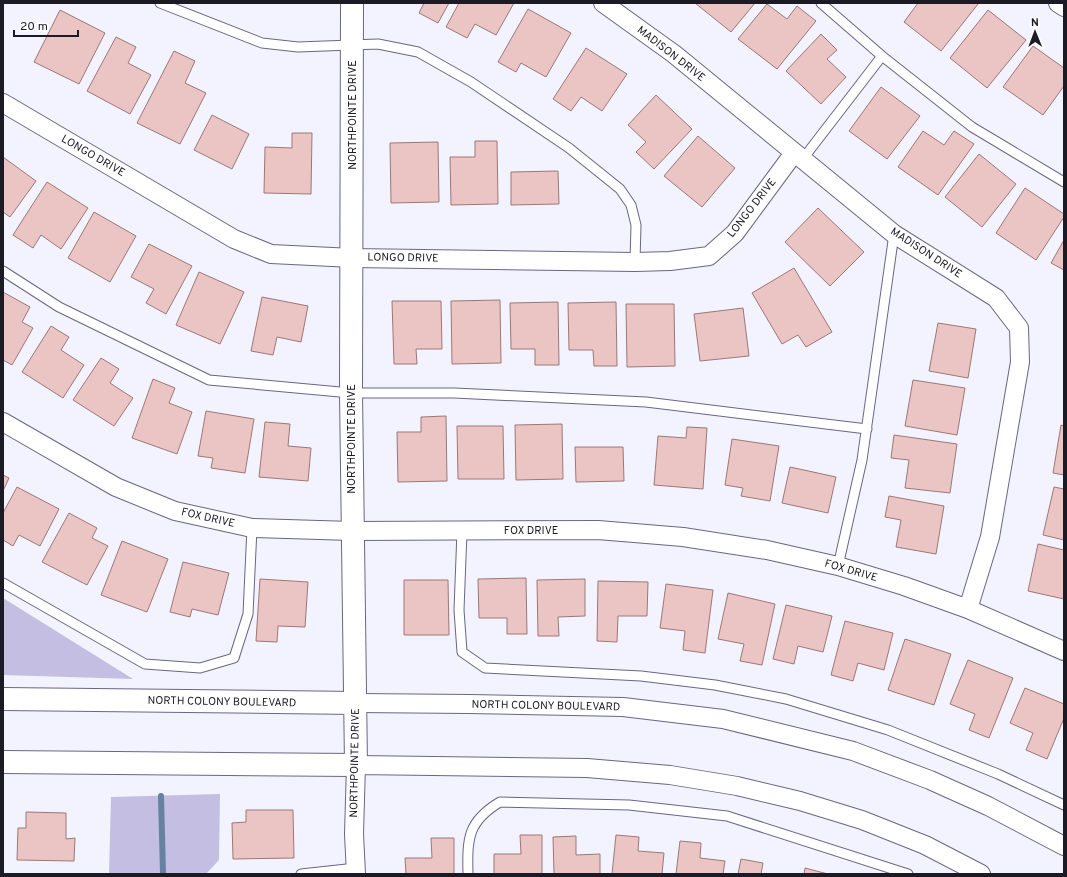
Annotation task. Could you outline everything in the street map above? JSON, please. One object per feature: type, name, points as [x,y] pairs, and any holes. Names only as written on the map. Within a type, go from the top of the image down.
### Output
[{"type":"street","name":"NORTHPOINTE DRIVE","points":[[352,3],[352,531],[356,704],[354,834],[356,871]]},
{"type":"street","name":"MADISON DRIVE","points":[[603,3],[674,54],[894,234],[996,298],[1020,328],[1020,362],[990,537],[968,609]]},
{"type":"street","points":[[1058,3],[1064,7]]},
{"type":"street","name":"LONGO DRIVE","points":[[3,103],[234,239],[270,254],[353,258],[635,262],[670,261],[709,256],[735,233],[798,157]]},
{"type":"street","name":"FOX DRIVE","points":[[3,422],[116,487],[175,510],[252,528],[352,531],[598,530],[683,537],[767,550],[838,566],[904,586],[968,609],[1064,651]]},
{"type":"street","name":"NORTH COLONY BOULEVARD","points":[[3,699],[623,707],[723,719],[853,751],[916,774],[988,806],[1064,846]]},
{"type":"street","points":[[3,762],[587,768],[670,775],[737,786],[800,801],[862,820],[925,846],[981,874]]},
{"type":"lane","points":[[160,3],[262,43],[298,47],[378,44],[418,52],[471,82],[569,148],[620,189],[631,205],[636,225],[635,262]]},
{"type":"lane","points":[[821,3],[882,56],[972,127],[1064,182]]},
{"type":"lane","points":[[798,157],[882,56]]},
{"type":"lane","points":[[838,566],[862,460],[894,234]]},
{"type":"lane","points":[[3,271],[59,307],[209,380],[352,393],[454,393],[646,402],[867,429]]},
{"type":"lane","points":[[3,583],[145,664],[200,668],[234,658],[248,614],[252,528]]},
{"type":"lane","points":[[462,531],[459,610],[462,652],[485,668],[641,676],[715,685],[786,700],[888,730],[998,774],[1064,805]]},
{"type":"lane","points":[[468,874],[468,853],[473,826],[485,811],[500,802],[629,805],[727,816],[908,874]]},
{"type":"lane","points":[[301,874],[356,871]]},
{"type":"shaded area","points":[[3,598],[133,679],[3,675]]},
{"type":"shaded area","points":[[220,794],[219,860],[206,874],[109,874],[111,797]]},
{"type":"building","points":[[424,3],[449,3],[438,23],[419,13]]},
{"type":"building","points":[[459,3],[514,3],[496,35],[475,24],[467,38],[446,27]]},
{"type":"building","points":[[695,3],[755,3],[731,32]]},
{"type":"building","points":[[918,3],[978,4],[941,51],[904,22]]},
{"type":"building","points":[[767,4],[787,19],[797,6],[816,21],[777,69],[738,39]]},
{"type":"building","points":[[528,9],[571,33],[546,77],[521,63],[516,72],[498,62]]},
{"type":"building","points":[[60,10],[105,33],[79,84],[34,62]]},
{"type":"building","points":[[988,10],[1026,40],[987,88],[950,58]]},
{"type":"building","points":[[821,34],[837,50],[827,59],[846,77],[821,104],[786,71]]},
{"type":"building","points":[[116,37],[136,47],[128,63],[151,75],[130,114],[87,91]]},
{"type":"building","points":[[1033,46],[1064,68],[1064,86],[1043,115],[1003,87]]},
{"type":"building","points":[[586,48],[627,74],[602,111],[581,97],[571,111],[553,99]]},
{"type":"building","points":[[174,51],[195,61],[185,83],[206,93],[180,144],[137,123]]},
{"type":"building","points":[[881,87],[920,116],[887,159],[849,131]]},
{"type":"building","points":[[656,95],[692,129],[654,169],[636,152],[646,142],[628,125]]},
{"type":"building","points":[[212,115],[249,134],[232,169],[194,150]]},
{"type":"building","points":[[923,131],[944,145],[954,131],[974,144],[938,195],[898,167]]},
{"type":"building","points":[[292,133],[312,133],[311,194],[264,193],[265,147],[292,148]]},
{"type":"building","points":[[698,136],[735,168],[702,207],[664,176]]},
{"type":"building","points":[[475,141],[497,141],[498,204],[451,205],[450,157],[475,157]]},
{"type":"building","points":[[438,142],[439,202],[391,203],[390,143]]},
{"type":"building","points":[[979,154],[1016,184],[982,227],[945,197]]},
{"type":"building","points":[[3,157],[36,181],[10,217],[3,212]]},
{"type":"building","points":[[558,171],[559,204],[511,205],[511,172]]},
{"type":"building","points":[[47,182],[88,208],[61,249],[41,235],[33,248],[13,235]]},
{"type":"building","points":[[1025,188],[1064,214],[1064,217],[1036,260],[996,233]]},
{"type":"building","points":[[818,208],[864,252],[830,286],[785,242]]},
{"type":"building","points":[[94,212],[136,236],[110,282],[68,258]]},
{"type":"building","points":[[1064,240],[1064,270],[1051,263]]},
{"type":"building","points":[[149,244],[192,266],[166,314],[146,303],[154,289],[131,277]]},
{"type":"building","points":[[794,268],[832,332],[806,347],[798,335],[782,344],[752,293]]},
{"type":"building","points":[[199,272],[244,292],[220,344],[176,325]]},
{"type":"building","points":[[3,292],[30,307],[22,322],[33,328],[12,365],[3,360]]},
{"type":"building","points":[[262,297],[308,306],[301,342],[277,337],[273,355],[251,351]]},
{"type":"building","points":[[500,300],[501,363],[452,364],[451,301]]},
{"type":"building","points":[[392,301],[441,301],[442,349],[416,349],[417,364],[394,364]]},
{"type":"building","points":[[558,302],[559,365],[535,365],[535,349],[511,349],[510,303]]},
{"type":"building","points":[[616,302],[617,366],[594,366],[593,350],[569,350],[568,303]]},
{"type":"building","points":[[626,304],[674,304],[675,366],[627,367]]},
{"type":"building","points":[[743,308],[749,356],[700,361],[694,314]]},
{"type":"building","points":[[938,323],[976,329],[968,378],[929,371]]},
{"type":"building","points":[[51,326],[69,337],[61,350],[84,365],[63,398],[22,372]]},
{"type":"building","points":[[101,358],[119,369],[110,383],[133,398],[114,426],[73,400]]},
{"type":"building","points":[[153,379],[175,388],[169,403],[192,412],[177,454],[132,438]]},
{"type":"building","points":[[913,380],[965,388],[957,435],[905,426]]},
{"type":"building","points":[[206,411],[254,419],[245,473],[211,468],[213,458],[198,456]]},
{"type":"building","points":[[446,416],[447,481],[398,482],[397,432],[421,432],[421,417]]},
{"type":"building","points":[[265,422],[290,424],[288,446],[311,448],[308,481],[259,477]]},
{"type":"building","points":[[562,424],[563,479],[516,480],[515,425]]},
{"type":"building","points":[[1061,425],[1064,426],[1064,475],[1053,473]]},
{"type":"building","points":[[457,426],[503,426],[504,479],[458,479]]},
{"type":"building","points":[[687,427],[707,428],[703,489],[654,485],[658,436],[686,438]]},
{"type":"building","points":[[894,435],[957,444],[950,493],[905,488],[909,460],[891,458]]},
{"type":"building","points":[[732,439],[779,446],[770,501],[741,496],[743,488],[725,485]]},
{"type":"building","points":[[575,447],[623,447],[624,481],[576,482]]},
{"type":"building","points":[[790,467],[836,477],[828,513],[782,503]]},
{"type":"building","points":[[3,475],[9,478],[3,491]]},
{"type":"building","points":[[17,487],[59,509],[40,546],[19,535],[13,546],[3,540],[3,513]]},
{"type":"building","points":[[1054,487],[1064,489],[1064,540],[1043,535]]},
{"type":"building","points":[[889,496],[944,506],[936,554],[896,547],[901,520],[885,517]]},
{"type":"building","points":[[69,513],[97,528],[92,538],[108,546],[87,585],[42,562]]},
{"type":"building","points":[[122,541],[168,559],[147,612],[101,595]]},
{"type":"building","points":[[1038,544],[1064,550],[1064,599],[1028,591]]},
{"type":"building","points":[[183,562],[229,573],[218,615],[192,609],[190,617],[170,612]]},
{"type":"building","points":[[526,578],[527,634],[507,634],[507,618],[479,618],[478,579]]},
{"type":"building","points":[[260,579],[308,582],[305,627],[278,626],[277,642],[256,641]]},
{"type":"building","points":[[585,579],[585,616],[558,617],[559,636],[538,636],[537,580]]},
{"type":"building","points":[[404,580],[448,580],[449,635],[404,635]]},
{"type":"building","points":[[598,581],[648,582],[647,616],[618,616],[617,642],[597,641]]},
{"type":"building","points":[[666,584],[713,590],[705,653],[683,650],[685,631],[660,628]]},
{"type":"building","points":[[728,593],[775,604],[762,665],[740,661],[744,644],[718,639]]},
{"type":"building","points":[[786,605],[832,616],[823,652],[798,646],[794,664],[773,659]]},
{"type":"building","points":[[845,621],[893,633],[884,670],[858,663],[853,681],[831,675]]},
{"type":"building","points":[[905,639],[951,654],[934,705],[888,690]]},
{"type":"building","points":[[968,660],[1013,678],[989,738],[969,730],[975,714],[950,704]]},
{"type":"building","points":[[1025,688],[1064,704],[1064,718],[1047,759],[1026,750],[1033,733],[1010,723]]},
{"type":"building","points":[[246,810],[293,810],[294,858],[233,859],[232,823],[246,822]]},
{"type":"building","points":[[26,812],[66,813],[66,839],[75,838],[74,861],[17,860],[18,828],[26,828]]},
{"type":"building","points":[[520,835],[542,835],[542,874],[494,874],[494,854],[521,854]]},
{"type":"building","points":[[616,835],[639,837],[638,851],[664,853],[662,874],[612,874]]},
{"type":"building","points":[[576,836],[576,855],[600,854],[600,874],[554,874],[553,837]]},
{"type":"building","points":[[431,838],[454,838],[454,874],[406,874],[405,858],[432,858]]},
{"type":"building","points":[[680,841],[701,843],[700,858],[725,861],[723,874],[676,874]]},
{"type":"building","points":[[741,859],[763,863],[761,874],[738,874]]},
{"type":"building","points":[[805,868],[828,874],[804,874]]},
{"type":"waterway","points":[[161,796],[163,874]]}]
